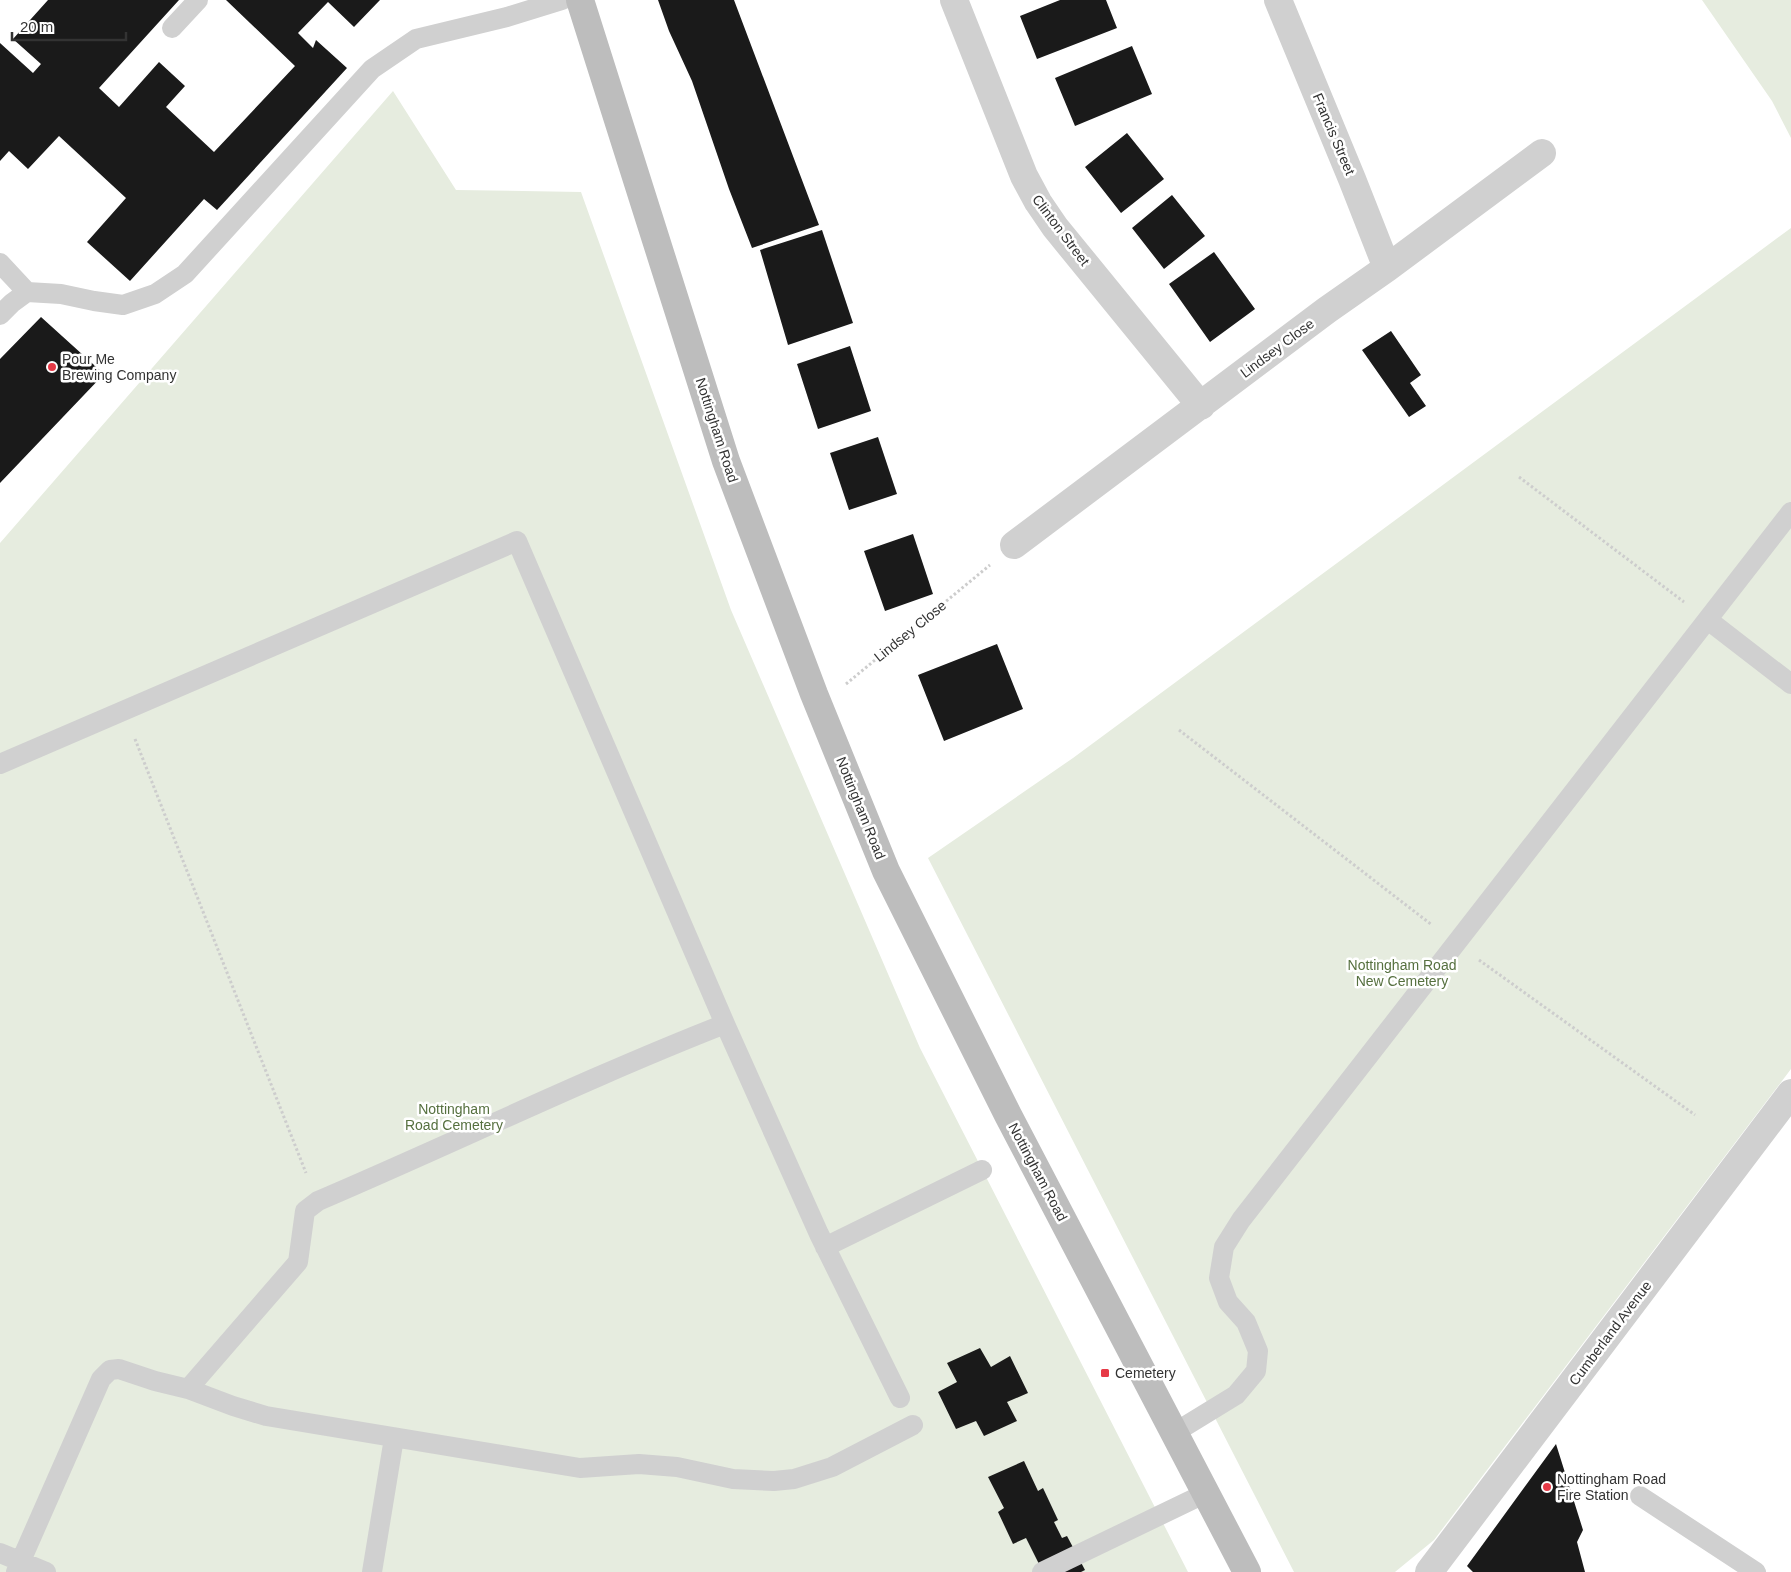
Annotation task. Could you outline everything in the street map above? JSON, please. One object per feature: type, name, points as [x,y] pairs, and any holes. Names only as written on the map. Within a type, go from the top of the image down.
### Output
[{"type":"street","name":"Nottingham Road","points":[[580,0],[726,461],[814,694],[886,870],[1008,1116],[1247,1572]]},
{"type":"street","name":"Clinton Street","points":[[954,0],[1024,176],[1038,202],[1055,226],[1201,406]]},
{"type":"street","name":"Francis Street","points":[[1278,0],[1387,268]]},
{"type":"street","name":"Lindsey Close","points":[[1014,545],[1327,310],[1542,153]]},
{"type":"street","name":"Cumberland Avenue","points":[[1429,1572],[1791,1093]]},
{"type":"lane","points":[[172,28],[198,0]]},
{"type":"lane","points":[[0,315],[27,292],[62,294],[124,305],[155,294],[185,274],[372,69],[416,39],[507,17],[562,0]]},
{"type":"lane","points":[[0,263],[27,292]]},
{"type":"lane","points":[[1174,1434],[1236,1395],[1256,1371],[1258,1351],[1246,1322],[1228,1302],[1219,1278],[1224,1247],[1237,1227],[1791,512]]},
{"type":"lane","points":[[0,764],[517,541],[726,1024],[825,1247],[900,1398]]},
{"type":"lane","points":[[1708,620],[1791,684]]},
{"type":"lane","points":[[188,1389],[298,1262],[305,1211],[318,1201],[553,1096],[726,1024]]},
{"type":"lane","points":[[825,1247],[982,1170]]},
{"type":"lane","points":[[18,1566],[101,1379],[110,1370],[119,1368],[266,1416],[580,1468],[639,1464],[677,1467],[733,1479],[774,1481],[794,1479],[832,1467],[912,1425]]},
{"type":"lane","points":[[372,1572],[394,1438]]},
{"type":"lane","points":[[1042,1572],[1206,1492]]},
{"type":"lane","points":[[1640,1496],[1756,1572]]},
{"type":"lane","points":[[0,1553],[18,1566],[46,1572]]},
{"type":"path","points":[[1519,477],[1708,620]]},
{"type":"path","name":"Lindsey Close","points":[[844,686],[977,576]]},
{"type":"path","points":[[123,711],[318,1201]]},
{"type":"green space","points":[[1702,0],[1791,0],[1791,138],[1772,101]]},
{"type":"green space","name":"Nottingham Road Cemetery","points":[[393,91],[456,190],[581,192],[731,610],[920,1048],[1188,1572],[0,1572],[0,543]]},
{"type":"green space","name":"Nottingham Road New Cemetery","points":[[1791,228],[1791,1069],[1434,1540],[1395,1572],[1294,1572],[928,858],[1073,758]]},
{"type":"building","points":[[48,0],[179,0],[99,88],[119,107],[159,62],[185,86],[166,107],[214,152],[295,66],[226,0],[380,0],[354,27],[328,2],[298,33],[313,48],[316,40],[347,68],[217,210],[204,199],[130,281],[87,242],[126,198],[59,136],[28,169],[9,151],[0,161],[0,43],[33,73],[41,64],[13,39]]},
{"type":"building","points":[[658,0],[734,0],[819,225],[752,248],[729,189],[692,81],[669,31]]},
{"type":"building","points":[[1060,0],[1106,0],[1117,28],[1037,59],[1020,16]]},
{"type":"building","points":[[1132,46],[1152,94],[1075,126],[1055,78]]},
{"type":"building","points":[[1127,133],[1164,179],[1121,213],[1085,167]]},
{"type":"building","points":[[1172,195],[1205,236],[1164,269],[1132,228]]},
{"type":"building","points":[[822,230],[853,323],[788,345],[760,250]]},
{"type":"building","points":[[1214,252],[1255,309],[1210,342],[1169,284]]},
{"type":"building","points":[[41,317],[104,374],[0,483],[0,359]]},
{"type":"building","points":[[1391,331],[1421,375],[1410,383],[1426,406],[1409,417],[1362,350]]},
{"type":"building","points":[[850,346],[871,411],[818,429],[797,364]]},
{"type":"building","points":[[878,437],[897,494],[849,510],[830,453]]},
{"type":"building","points":[[913,534],[933,594],[885,611],[864,551]]},
{"type":"building","points":[[997,644],[1023,709],[944,741],[918,675]]},
{"type":"building","points":[[980,1348],[991,1367],[1010,1356],[1028,1393],[1007,1402],[1017,1421],[984,1436],[976,1421],[956,1429],[938,1392],[957,1382],[947,1363]]},
{"type":"building","name":"Nottingham Road Fire Station","points":[[1556,1444],[1583,1530],[1577,1542],[1585,1572],[1473,1572],[1467,1566]]},
{"type":"building","points":[[1024,1461],[1038,1491],[1043,1488],[1058,1520],[1054,1522],[1062,1538],[1067,1536],[1085,1570],[1081,1572],[1043,1572],[1026,1538],[1013,1544],[998,1512],[1004,1508],[988,1477]]},
{"type":"place","name":"Pour Me Brewing Company","points":[[52,367]]},
{"type":"place","name":"Cemetery","points":[[1105,1373]]},
{"type":"place","name":"Nottingham Road Fire Station","points":[[1547,1487]]}]
